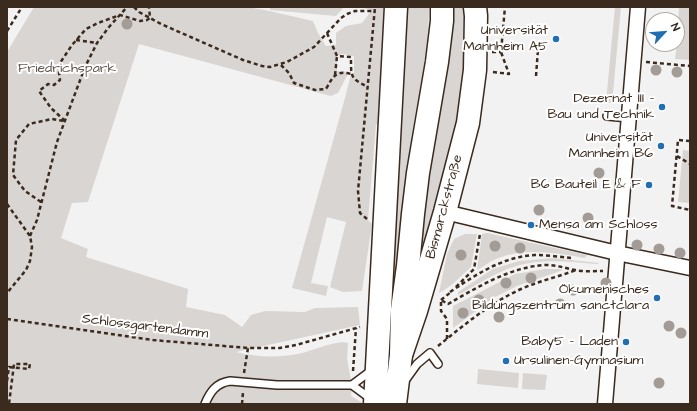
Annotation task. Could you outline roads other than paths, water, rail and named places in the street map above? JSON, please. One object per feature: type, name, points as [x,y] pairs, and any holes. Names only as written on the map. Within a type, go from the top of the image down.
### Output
[{"type":"main road","points":[[385,401],[377,366],[396,7]]},
{"type":"main road","points":[[401,355],[402,310],[415,195],[437,62],[442,22],[442,7]]},
{"type":"main road","name":"Bismarckstraße","points":[[385,401],[416,311],[445,212],[468,123],[475,70],[475,7]]},
{"type":"street","points":[[605,404],[638,7]]},
{"type":"street","points":[[445,212],[617,253],[690,268]]},
{"type":"lane","points":[[607,116],[629,118]]},
{"type":"lane","points":[[205,404],[215,387],[223,382],[352,385],[385,401],[417,364],[430,354],[438,364]]},
{"type":"lane","points":[[352,385],[377,366]]},
{"type":"place","name":"Universität Mannheim A5","points":[[556,39]]},
{"type":"place","name":"Dezernat III – Bau und Technik","points":[[662,107]]},
{"type":"place","name":"Universität Mannheim B6","points":[[661,146]]},
{"type":"place","name":"B6 Bauteil E & F","points":[[649,185]]},
{"type":"place","name":"Mensa am Schloss","points":[[531,225]]},
{"type":"place","name":"Ökumenisches Bildungszentrum sanctclara","points":[[657,298]]},
{"type":"place","name":"Baby5 - Laden","points":[[626,342]]},
{"type":"place","name":"Ursulinen-Gymnasium","points":[[506,361]]},
{"type":"park label","name":"Friedrichspark","points":[[67,69]]}]
